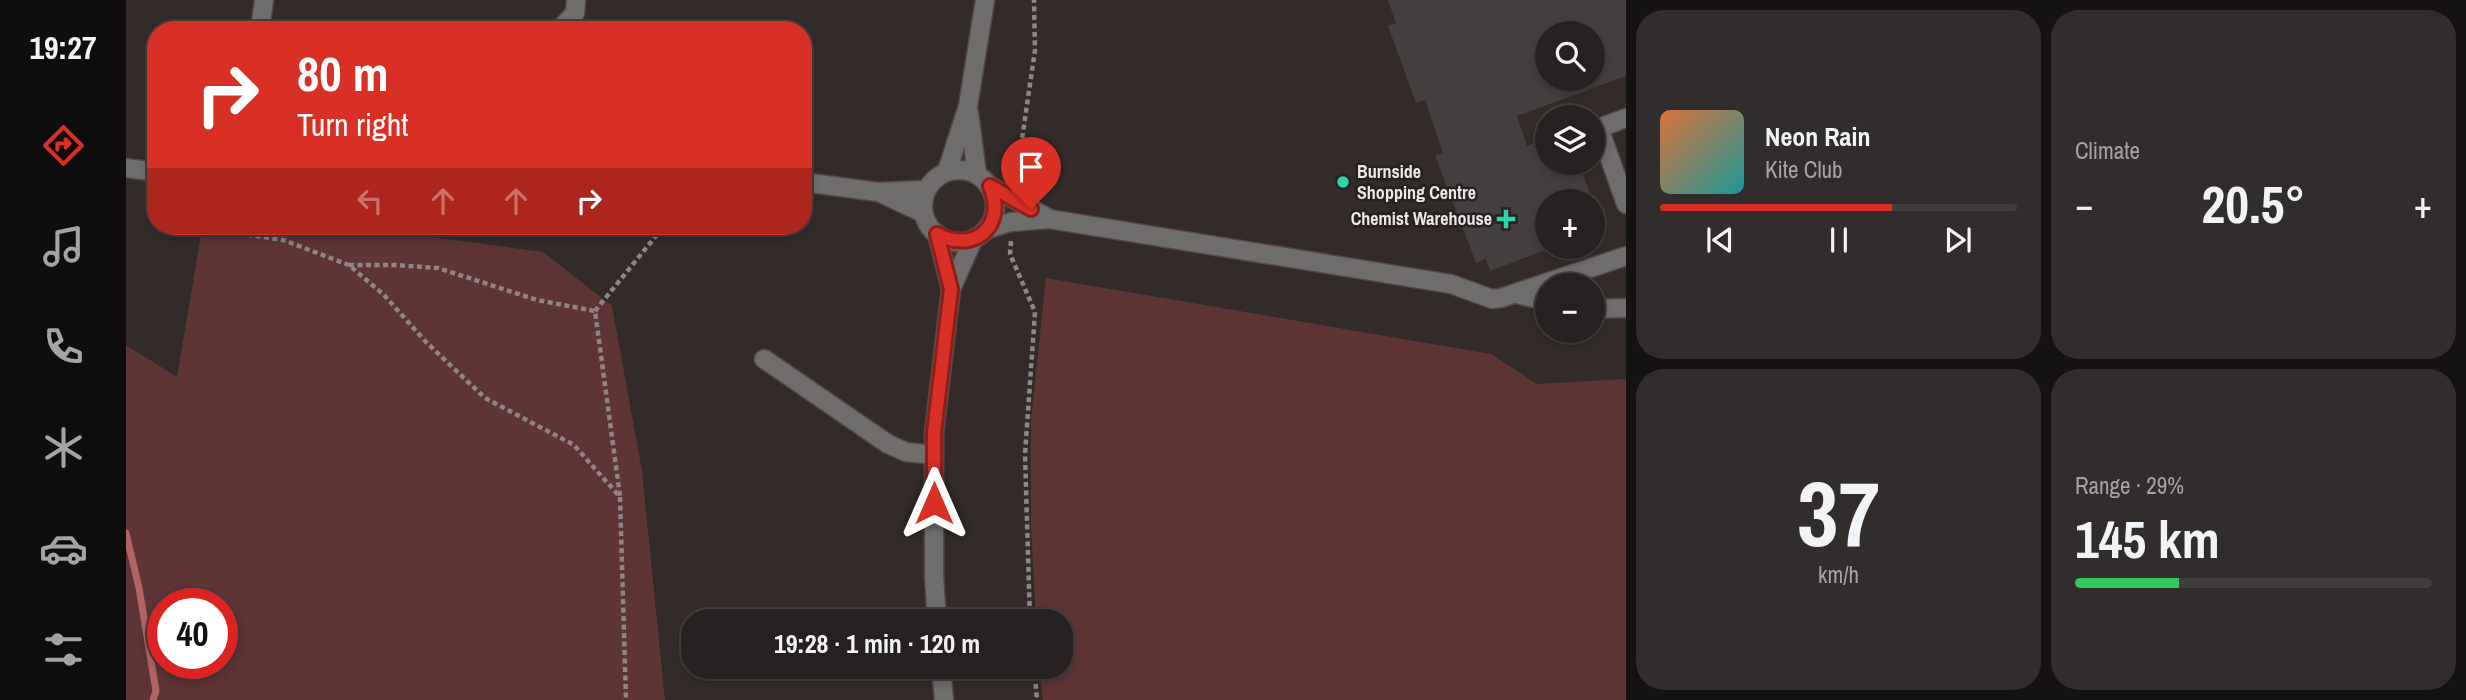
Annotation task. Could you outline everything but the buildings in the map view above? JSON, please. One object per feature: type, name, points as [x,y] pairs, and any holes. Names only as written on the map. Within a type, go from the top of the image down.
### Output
[{"type":"street","points":[[261,21],[264,0]]},
{"type":"street","points":[[567,21],[575,13],[576,0]]},
{"type":"street","points":[[947,171],[968,106],[985,0]]},
{"type":"street","points":[[951,289],[996,211],[995,198],[984,180],[968,106]]},
{"type":"street","points":[[1605,124],[1626,118]]},
{"type":"street","points":[[1605,150],[1626,204]]},
{"type":"street","points":[[126,168],[147,171]]},
{"type":"street","points":[[1049,219],[1013,200],[984,180],[960,169],[947,171],[933,180],[926,190],[923,213],[928,225],[948,240],[981,234],[1011,222],[1049,219],[1451,284],[1492,299],[1516,294],[1626,256]]},
{"type":"street","points":[[812,183],[878,192],[926,190]]},
{"type":"street","points":[[878,192],[923,213]]},
{"type":"street","points":[[936,609],[934,433],[951,289],[937,234]]},
{"type":"street","points":[[1516,294],[1535,298]]},
{"type":"street","points":[[1605,309],[1626,308]]},
{"type":"street","points":[[764,359],[888,444],[906,452],[934,455]]},
{"type":"street","points":[[942,679],[944,700]]},
{"type":"path","points":[[1013,200],[1035,50],[1034,0]]},
{"type":"path","points":[[1011,222],[1010,254],[1035,312],[1025,454],[1030,609]]},
{"type":"path","points":[[250,235],[284,240],[349,265],[384,295],[426,342],[485,398],[574,445],[620,497]]},
{"type":"path","points":[[626,700],[620,497],[595,311],[657,235]]},
{"type":"path","points":[[349,265],[438,268],[537,300],[595,311]]},
{"type":"path","points":[[1035,679],[1037,700]]},
{"type":"shaded area","points":[[201,235],[417,235],[543,252],[612,306],[642,471],[665,700],[126,700],[126,345],[177,377]]},
{"type":"shaded area","points":[[1046,278],[1491,354],[1537,384],[1626,379],[1626,700],[1043,700],[1040,679],[1073,679],[1073,609],[1035,609],[1031,526],[1031,419]]},
{"type":"waterway","points":[[126,533],[139,588],[156,691],[153,700]]},
{"type":"place","name":"Burnside Shopping Centre","points":[[1343,182]]},
{"type":"place","name":"Chemist Warehouse","points":[[1506,219]]},
{"type":"route","points":[[934,503],[934,433],[951,289],[937,234],[948,240],[961,242],[973,240],[988,229],[996,211],[990,186],[1031,209]]}]
